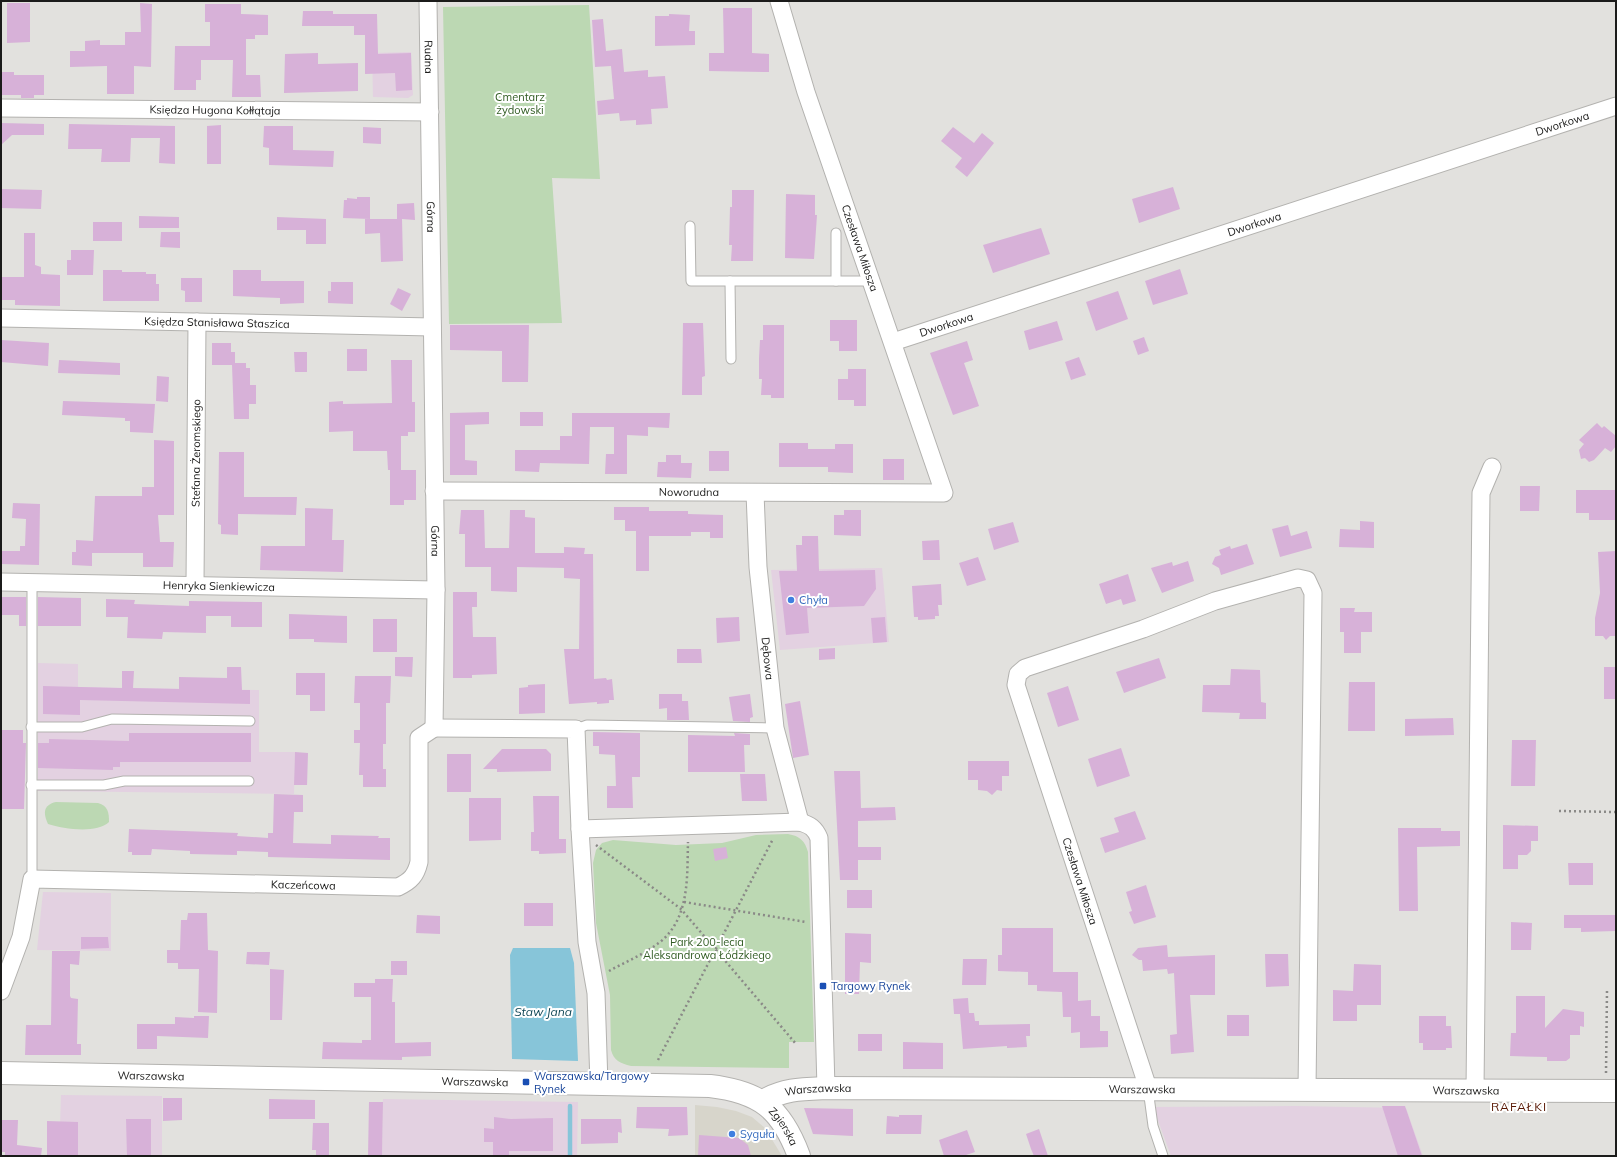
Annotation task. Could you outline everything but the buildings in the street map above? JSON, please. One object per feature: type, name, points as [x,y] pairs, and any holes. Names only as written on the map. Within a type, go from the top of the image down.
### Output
[{"type":"street","name":"Rudna","points":[[428,1],[430,112]]},
{"type":"street","name":"Czesława Miłosza","points":[[779,1],[806,92],[944,493]]},
{"type":"street","name":"Dworkowa","points":[[893,342],[1616,106]]},
{"type":"street","name":"Księdza Hugona Kołłątaja","points":[[1,108],[430,112]]},
{"type":"street","name":"Górna","points":[[430,112],[436,590],[434,728]]},
{"type":"street","name":"Księdza Stanisława Staszica","points":[[1,318],[432,327]]},
{"type":"street","name":"Stefana Żeromskiego","points":[[195,584],[197,322]]},
{"type":"street","points":[[1475,1091],[1482,493],[1492,467]]},
{"type":"street","name":"Noworudna","points":[[434,490],[944,493]]},
{"type":"street","name":"Dębowa","points":[[755,493],[759,575],[775,728],[800,822]]},
{"type":"street","name":"Czesława Miłosza","points":[[1148,1088],[1016,685],[1018,674],[1025,668],[1143,629],[1215,601],[1298,578],[1307,580],[1313,593],[1307,1090]]},
{"type":"street","name":"Henryka Sienkiewicza","points":[[1,582],[195,584],[436,590]]},
{"type":"street","points":[[434,728],[576,729],[587,942],[596,993],[599,1084]]},
{"type":"street","name":"Kaczeńcowa","points":[[32,879],[398,887],[407,883],[416,874],[418,862],[419,738],[434,728]]},
{"type":"street","points":[[580,829],[800,822],[809,824],[816,830],[819,838],[826,1088]]},
{"type":"street","points":[[1,991],[20,937],[32,879]]},
{"type":"street","name":"Warszawska","points":[[1,1073],[710,1086],[740,1091],[763,1101],[785,1090],[826,1088],[1148,1088],[1611,1091]]},
{"type":"street","name":"Zgierska","points":[[763,1101],[782,1120],[799,1156]]},
{"type":"lane","points":[[690,226],[691,281],[872,281]]},
{"type":"lane","points":[[836,233],[836,281]]},
{"type":"lane","points":[[730,281],[731,359]]},
{"type":"lane","points":[[32,582],[32,879]]},
{"type":"lane","points":[[31,727],[82,727],[112,719],[250,721]]},
{"type":"lane","points":[[576,729],[587,725],[775,728]]},
{"type":"lane","points":[[31,785],[104,785],[124,781],[249,781]]},
{"type":"lane","points":[[1148,1088],[1153,1126],[1163,1156]]},
{"type":"path","points":[[1559,811],[1616,812]]},
{"type":"path","points":[[658,1060],[776,832]]},
{"type":"path","points":[[605,973],[660,942],[671,930],[684,902],[686,892],[688,842]]},
{"type":"path","points":[[596,845],[681,909],[796,1044]]},
{"type":"path","points":[[684,902],[812,923]]},
{"type":"path","points":[[1607,991],[1611,1091]]},
{"type":"shaded area","points":[[411,52],[413,95],[408,98],[373,97],[372,53]]},
{"type":"shaded area","name":"Chyła","points":[[882,568],[889,642],[780,650],[771,570]]},
{"type":"shaded area","points":[[38,663],[78,664],[78,687],[259,690],[259,752],[295,752],[294,794],[38,791]]},
{"type":"shaded area","points":[[43,892],[111,893],[111,951],[37,950]]},
{"type":"shaded area","points":[[61,1095],[162,1096],[162,1156],[59,1156]]},
{"type":"shaded area","points":[[383,1099],[578,1102],[577,1156],[382,1156]]},
{"type":"shaded area","name":"Syguła","points":[[695,1105],[717,1107],[736,1111],[752,1117],[765,1128],[782,1156],[695,1156]]},
{"type":"shaded area","points":[[1295,1106],[1406,1108],[1423,1156],[1171,1156],[1153,1107]]},
{"type":"green space","name":"Cmentarz żydowski","points":[[589,5],[600,179],[552,178],[562,323],[449,324],[443,7]]},
{"type":"green space","points":[[56,802],[98,803],[106,808],[109,815],[109,822],[103,826],[88,829],[71,829],[48,824],[45,816],[46,807]]},
{"type":"green space","name":"Park 200-lecia Aleksandrowa Łódzkiego","points":[[788,834],[796,836],[801,840],[808,852],[814,1042],[789,1042],[789,1068],[631,1066],[618,1061],[614,1057],[611,1050],[610,995],[596,923],[593,863],[596,850],[602,843],[613,840],[676,845],[722,843],[756,835]]},
{"type":"water","name":"Staw Jana","points":[[513,948],[570,948],[574,963],[578,1061],[512,1059],[510,955]]},
{"type":"waterway","points":[[570,1106],[570,1156]]},
{"type":"place","name":"Chyła","points":[[791,600]]},
{"type":"place","name":"Targowy Rynek","points":[[823,986]]},
{"type":"place","name":"Warszawska/Targowy Rynek","points":[[526,1082]]},
{"type":"place","name":"Syguła","points":[[732,1134]]},
{"type":"district","name":"RAFAŁKI","points":[[1519,1106]]}]
